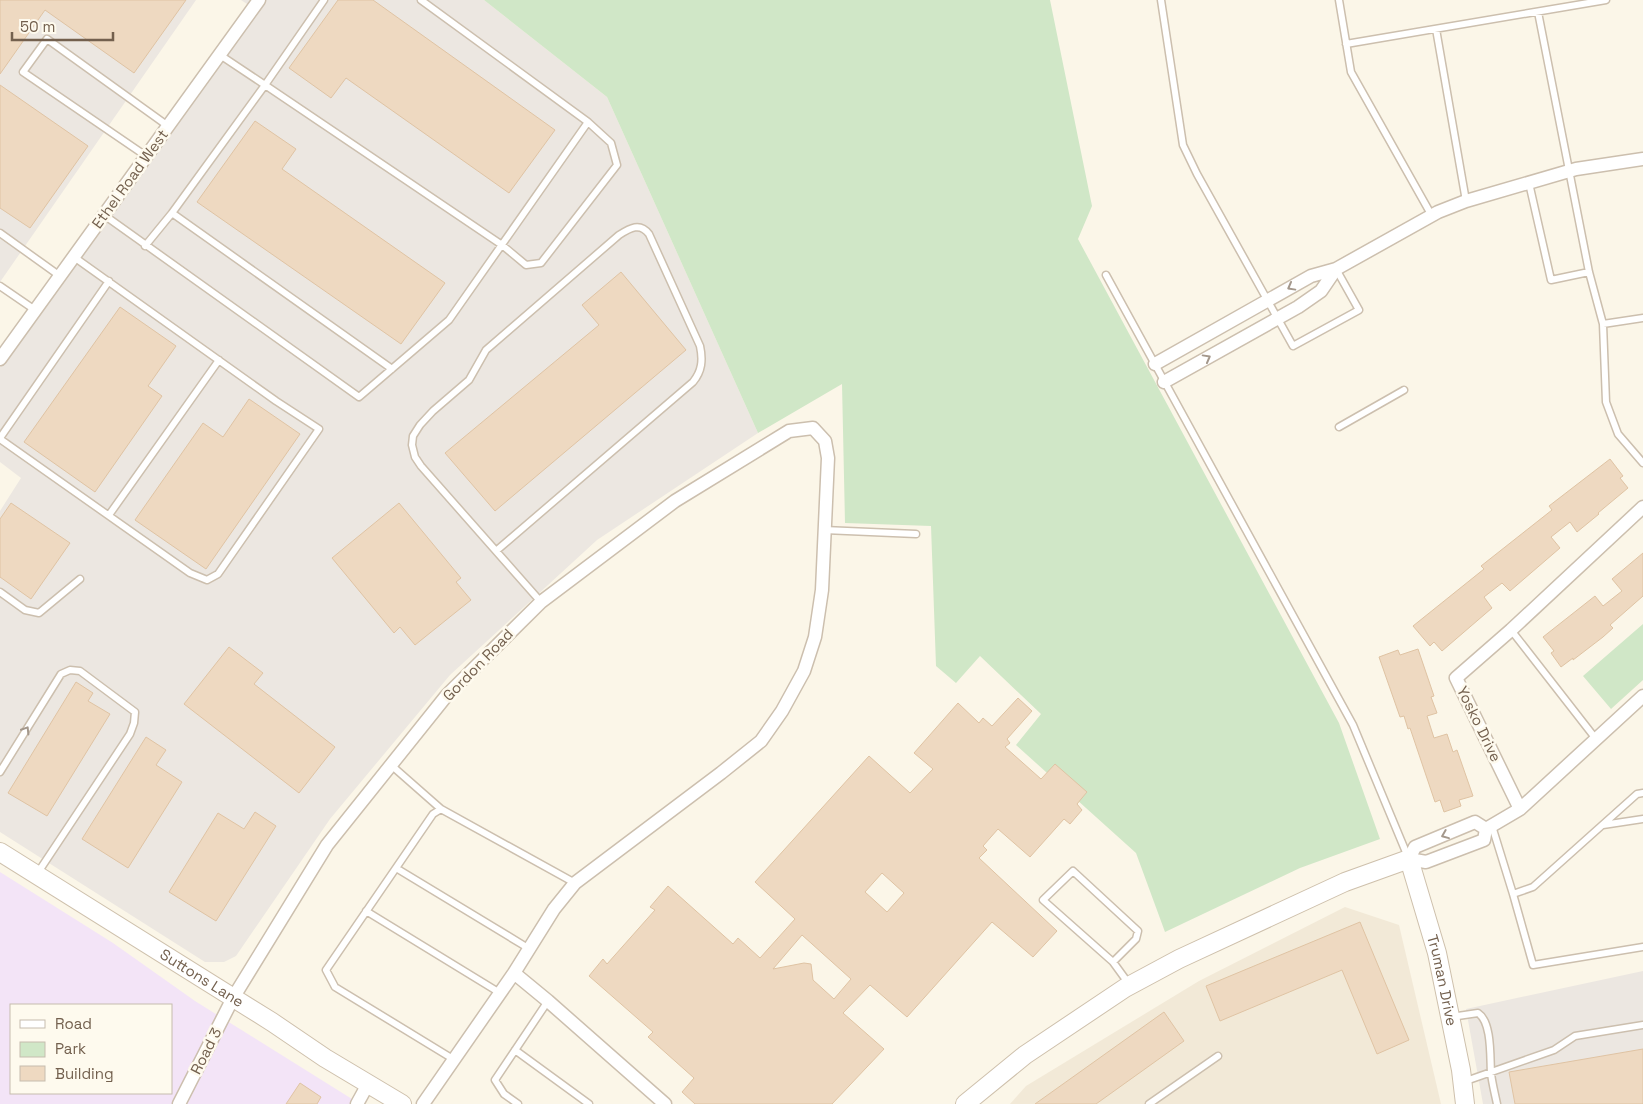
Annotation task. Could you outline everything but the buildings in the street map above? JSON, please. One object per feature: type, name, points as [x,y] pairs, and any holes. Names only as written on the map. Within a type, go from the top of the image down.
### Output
[{"type":"street","name":"Ethel Road West","points":[[0,359],[220,54],[256,1]]},
{"type":"street","points":[[1155,364],[1311,276],[1336,270],[1432,216],[1466,202],[1569,172],[1643,159]]},
{"type":"street","points":[[1164,382],[1298,307],[1320,290],[1336,270]]},
{"type":"street","name":"Gordon Road","points":[[233,998],[327,846],[447,695],[541,602],[675,501],[789,431],[813,428],[825,442],[828,458],[824,530]]},
{"type":"street","name":"Yosko Drive","points":[[1520,809],[1456,678],[1511,630],[1643,507]]},
{"type":"street","points":[[423,1104],[514,973],[554,909],[575,883],[761,741],[782,711],[804,671],[815,637],[822,590],[824,530]]},
{"type":"street","points":[[965,1104],[1025,1055],[1130,986],[1179,959],[1346,882],[1409,859],[1426,862],[1484,840],[1489,828],[1520,809],[1643,696]]},
{"type":"street","points":[[1409,859],[1415,847],[1475,822],[1489,828]]},
{"type":"street","name":"Suttons Lane","points":[[0,852],[272,1022],[325,1058],[402,1104]]},
{"type":"street","name":"Truman Drive","points":[[1409,859],[1437,953],[1465,1104]]},
{"type":"street","points":[[514,973],[662,1103]]},
{"type":"street","name":"Road 3","points":[[179,1104],[233,998]]},
{"type":"street","points":[[356,1104],[368,1084]]},
{"type":"lane","points":[[145,246],[172,213],[324,0]]},
{"type":"lane","points":[[220,54],[502,245],[526,265],[542,263],[617,165],[611,143],[588,122],[421,0]]},
{"type":"lane","points":[[1160,0],[1183,145],[1197,174],[1294,346],[1359,310],[1336,270]]},
{"type":"lane","points":[[1339,0],[1351,72],[1432,216]]},
{"type":"lane","points":[[1346,44],[1606,0]]},
{"type":"lane","points":[[1538,12],[1589,272],[1603,324],[1606,402],[1618,434],[1643,462]]},
{"type":"lane","points":[[1436,29],[1466,202]]},
{"type":"lane","points":[[146,156],[23,72],[46,39],[168,126]]},
{"type":"lane","points":[[104,215],[359,397],[449,320],[588,122]]},
{"type":"lane","points":[[1530,183],[1551,280],[1589,272]]},
{"type":"lane","points":[[172,213],[392,368]]},
{"type":"lane","points":[[496,551],[694,382],[701,370],[703,357],[700,346],[645,229],[638,226],[619,235],[486,350],[470,380],[433,411],[413,436],[412,445],[415,457],[421,466],[496,551],[541,602]]},
{"type":"lane","points":[[0,232],[60,276]]},
{"type":"lane","points":[[74,257],[109,281],[219,360],[319,429],[218,574],[208,580],[195,576],[0,438],[109,281]]},
{"type":"lane","points":[[1106,275],[1354,725],[1409,859]]},
{"type":"lane","points":[[0,286],[35,310]]},
{"type":"lane","points":[[1603,324],[1643,318]]},
{"type":"lane","points":[[109,515],[219,360]]},
{"type":"lane","points":[[1339,427],[1404,390]]},
{"type":"lane","points":[[824,530],[916,534]]},
{"type":"lane","points":[[0,592],[25,610],[39,613],[80,579]]},
{"type":"lane","points":[[1511,630],[1596,739]]},
{"type":"lane","points":[[0,772],[61,674],[70,670],[80,671],[135,712],[130,734],[36,875]]},
{"type":"lane","points":[[391,765],[441,809],[575,883]]},
{"type":"lane","points":[[1513,894],[1533,887],[1637,794],[1643,793]]},
{"type":"lane","points":[[441,809],[433,814],[326,970],[335,987],[453,1059]]},
{"type":"lane","points":[[1602,825],[1643,819]]},
{"type":"lane","points":[[1489,828],[1513,894],[1533,965],[1643,947]]},
{"type":"lane","points":[[396,868],[528,948]]},
{"type":"lane","points":[[1113,962],[1136,939],[1138,931],[1073,871],[1043,900],[1113,962],[1130,986]]},
{"type":"lane","points":[[366,911],[500,993]]},
{"type":"lane","points":[[518,1104],[504,1094],[495,1080],[548,1001]]},
{"type":"lane","points":[[1450,1017],[1478,1013],[1485,1020],[1492,1060],[1491,1072],[1496,1104]]},
{"type":"lane","points":[[1462,1082],[1554,1050],[1575,1036],[1643,1025]]},
{"type":"lane","points":[[515,1050],[590,1104]]},
{"type":"lane","points":[[1149,1104],[1218,1056]]},
{"type":"shaded area","points":[[0,0],[196,0],[0,282]]},
{"type":"shaded area","points":[[241,0],[484,0],[607,97],[758,433],[597,540],[450,675],[330,819],[236,956],[224,962],[205,962],[0,832],[0,511],[21,478],[0,462],[0,367],[253,8]]},
{"type":"shaded area","points":[[0,872],[113,943],[195,1001],[360,1104],[0,1104]]},
{"type":"shaded area","points":[[1345,907],[1399,925],[1441,1104],[1010,1104],[1026,1086],[1199,981]]},
{"type":"shaded area","points":[[1643,971],[1643,1104],[1483,1104],[1466,1009]]},
{"type":"green space","points":[[484,0],[1050,0],[1092,206],[1078,239],[1339,723],[1380,839],[1300,868],[1165,932],[1136,853],[1016,745],[1041,714],[980,656],[956,683],[936,666],[931,526],[845,523],[842,384],[758,433],[607,97]]},
{"type":"green space","points":[[1643,624],[1643,680],[1611,709],[1583,676]]}]
